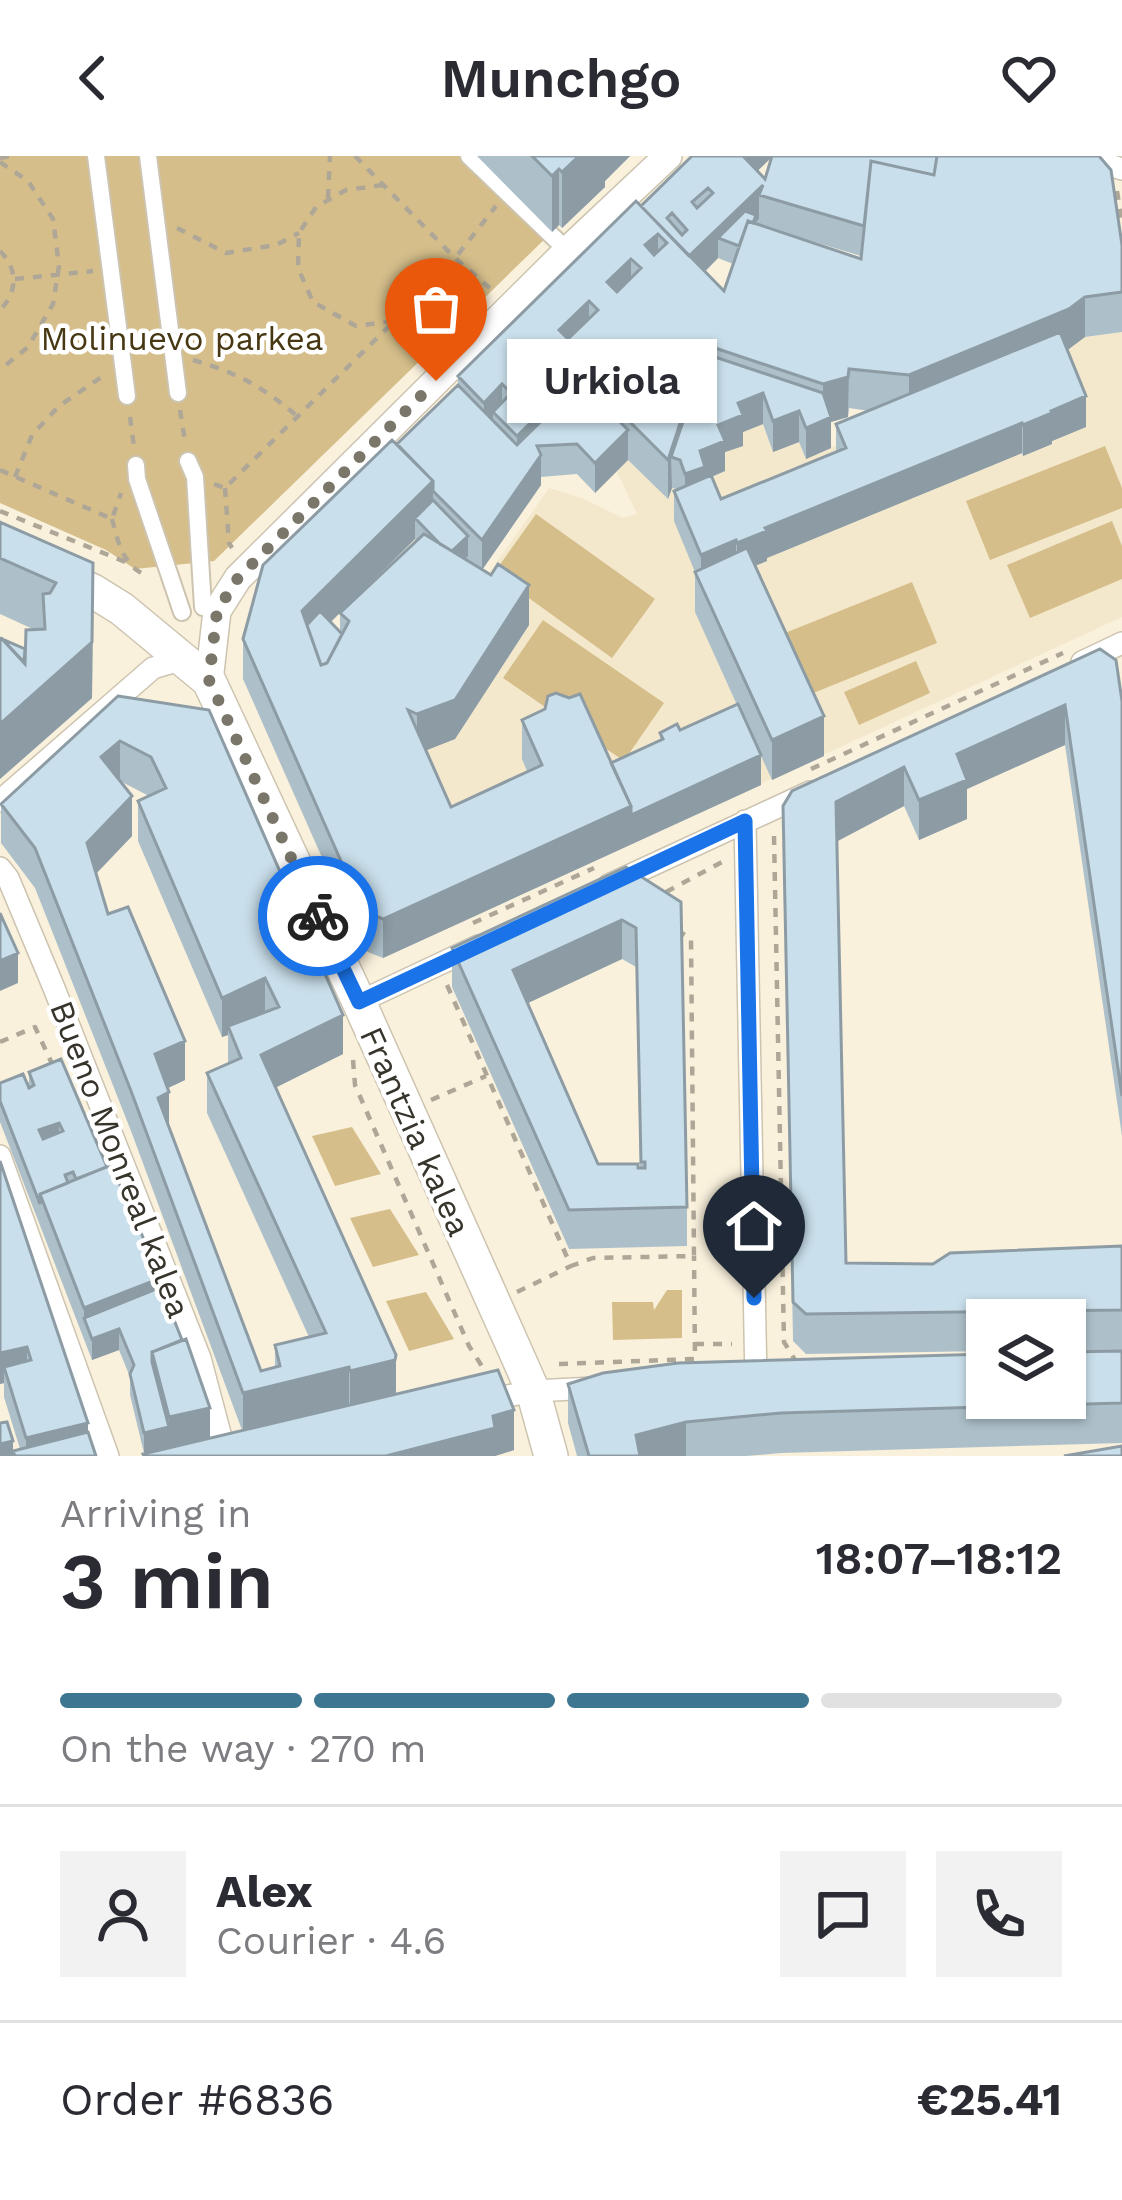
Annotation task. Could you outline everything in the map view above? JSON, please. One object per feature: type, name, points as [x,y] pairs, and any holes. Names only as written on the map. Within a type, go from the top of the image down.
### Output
[{"type":"main road","points":[[0,549],[93,591],[135,618],[199,671]]},
{"type":"main road","name":"Frantzia kalea","points":[[199,671],[359,1002],[533,1391],[550,1456]]},
{"type":"street","points":[[96,156],[128,396]]},
{"type":"street","points":[[148,156],[178,393]]},
{"type":"street","points":[[469,156],[576,259]]},
{"type":"street","points":[[0,801],[153,668],[173,662],[199,671],[217,611],[238,578],[576,259],[668,156]]},
{"type":"street","points":[[1080,156],[1122,169]]},
{"type":"street","points":[[192,468],[203,608]]},
{"type":"street","points":[[137,472],[182,612]]},
{"type":"street","points":[[1066,670],[1122,643]]},
{"type":"street","points":[[588,895],[832,782]]},
{"type":"street","points":[[745,821],[745,1382],[792,1381]]},
{"type":"street","name":"Bueno Monreal kalea","points":[[0,868],[81,1056],[200,1358],[226,1456]]},
{"type":"street","points":[[359,1002],[503,935]]},
{"type":"street","points":[[0,1156],[108,1456]]},
{"type":"street","points":[[459,1406],[533,1391],[624,1386]]},
{"type":"path","points":[[0,160],[10,156]]},
{"type":"path","points":[[328,200],[330,156]]},
{"type":"path","points":[[355,156],[499,297]]},
{"type":"path","points":[[0,160],[28,181],[53,219],[59,266],[53,304],[28,347],[0,370]]},
{"type":"path","points":[[154,212],[226,253],[276,245],[299,232],[316,207],[328,200],[346,190],[383,185]]},
{"type":"path","points":[[225,488],[455,258],[506,192]]},
{"type":"path","points":[[299,232],[298,268],[313,302],[356,326],[394,322]]},
{"type":"path","points":[[0,251],[15,279],[0,310]]},
{"type":"path","points":[[15,279],[111,268]]},
{"type":"path","points":[[178,393],[192,468],[225,488]]},
{"type":"path","points":[[0,470],[112,518],[137,472],[128,396]]},
{"type":"path","points":[[225,488],[230,543],[236,552]]},
{"type":"path","points":[[0,511],[129,564]]},
{"type":"path","points":[[774,820],[784,1342],[794,1360],[792,1381]]},
{"type":"path","points":[[666,892],[774,836]]},
{"type":"path","points":[[560,1364],[695,1359],[691,939],[671,926]]},
{"type":"path","points":[[446,985],[572,1266]]},
{"type":"path","points":[[0,1042],[34,1027],[54,1068],[81,1056]]},
{"type":"path","points":[[353,1058],[355,1085],[480,1362]]},
{"type":"path","points":[[431,1100],[485,1076]]},
{"type":"path","points":[[516,1292],[593,1258],[694,1256]]},
{"type":"shaded area","points":[[861,299],[848,417],[823,424],[832,447],[1068,349],[1085,337],[1122,332],[1122,617],[383,958],[363,950],[265,729],[327,703],[487,576],[549,488],[623,518],[637,514],[617,472],[628,460],[668,498],[706,385]]},
{"type":"green space","name":"Molinuevo parkea","points":[[0,156],[477,156],[552,232],[214,561],[135,569],[106,550],[0,503]]},
{"type":"green space","points":[[1105,446],[1122,488],[1122,508],[990,560],[966,501]]},
{"type":"green space","points":[[536,514],[655,599],[612,658],[494,573]]},
{"type":"green space","points":[[1112,521],[1122,546],[1122,579],[1030,618],[1007,565]]},
{"type":"green space","points":[[912,582],[937,643],[806,696],[780,635]]},
{"type":"green space","points":[[543,620],[664,703],[624,761],[503,678]]},
{"type":"green space","points":[[916,661],[930,693],[859,725],[844,692]]},
{"type":"green space","points":[[352,1127],[381,1174],[335,1186],[312,1136]]},
{"type":"green space","points":[[390,1209],[419,1255],[373,1267],[350,1218]]},
{"type":"green space","points":[[667,1290],[682,1290],[682,1338],[613,1340],[612,1302],[653,1302],[654,1310]]},
{"type":"green space","points":[[426,1292],[454,1339],[409,1351],[386,1301]]},
{"type":"building","points":[[532,156],[579,156],[552,176]]},
{"type":"building","points":[[692,156],[743,156],[765,179],[772,156],[937,156],[934,175],[871,161],[864,226],[759,195],[763,185],[689,256],[641,206]],"holes":[[[708,188],[713,193],[697,208],[692,202]],[[672,213],[687,230],[682,235],[667,218]]]},
{"type":"building","points":[[937,156],[1099,156],[1111,170],[1122,245],[1122,292],[1085,297],[1069,309],[909,375],[849,369],[848,377],[823,384],[706,345],[668,460],[581,373],[517,436],[493,412],[511,393],[502,384],[484,403],[458,376],[636,201],[724,291],[748,221],[861,259],[871,161],[934,175]],"holes":[[[658,234],[667,243],[654,255],[645,245]],[[631,259],[641,268],[617,292],[607,282]],[[589,301],[598,310],[568,339],[559,330]],[[544,346],[554,356],[530,379],[520,370]]]},
{"type":"building","points":[[745,211],[756,215],[753,223],[748,221],[739,246],[718,238]]},
{"type":"building","points":[[1060,332],[1086,396],[701,555],[674,491],[711,475],[721,499],[846,448],[836,424]]},
{"type":"building","points":[[706,354],[823,393],[831,417],[806,428],[799,411],[773,421],[763,393],[738,403],[743,415],[718,425],[725,441],[700,451],[705,467],[685,474],[680,460],[671,457]]},
{"type":"building","points":[[581,382],[628,430],[595,463],[577,444],[537,446],[541,455],[482,540],[433,491],[433,481],[397,444],[458,385],[517,445]]},
{"type":"building","points":[[392,440],[433,481],[302,611],[321,665],[327,663],[349,621],[340,613],[424,534],[491,575],[498,564],[529,585],[455,700],[417,714],[408,710],[451,807],[542,765],[522,720],[545,709],[548,696],[556,693],[569,698],[580,694],[631,806],[383,919],[363,911],[243,639],[263,565]]},
{"type":"building","points":[[433,500],[468,536],[452,551],[415,518]]},
{"type":"building","points":[[0,522],[93,563],[92,642],[0,724],[0,641],[25,664],[26,630],[45,629],[43,594],[50,593],[56,583],[0,558]]},
{"type":"building","points":[[747,548],[824,716],[772,740],[695,572]]},
{"type":"building","points":[[320,611],[342,634],[327,663],[321,665],[307,625]]},
{"type":"building","points":[[0,641],[25,649],[24,662]]},
{"type":"building","points":[[1100,649],[1116,660],[1122,701],[1122,1096],[1065,705],[957,754],[967,780],[919,800],[904,767],[836,802],[846,1263],[933,1264],[950,1253],[1122,1246],[1122,1310],[1086,1310],[1086,1299],[966,1299],[966,1312],[806,1314],[793,1302],[783,806],[792,791]]},
{"type":"building","points":[[118,696],[209,710],[343,1015],[261,1055],[395,1360],[243,1393],[35,848],[1,804]],"holes":[[[120,741],[151,757],[166,788],[138,801],[222,998],[265,978],[279,1007],[228,1026],[241,1058],[207,1073],[326,1333],[275,1345],[280,1366],[261,1371],[158,1098],[169,1092],[155,1054],[185,1041],[128,907],[108,914],[87,843],[132,796],[101,757]]]},
{"type":"building","points":[[738,704],[761,755],[631,815],[611,763],[663,739],[660,733],[677,724],[680,730]]},
{"type":"building","points":[[626,867],[681,902],[687,1207],[569,1210],[452,948]],"holes":[[[622,920],[636,928],[641,1162],[645,1168],[598,1164],[513,970]]]},
{"type":"building","points":[[0,913],[18,953],[0,961]]},
{"type":"building","points":[[61,1059],[107,1167],[76,1179],[73,1172],[65,1175],[68,1183],[40,1194],[40,1204],[0,1101],[0,1083],[23,1074],[29,1088],[34,1085],[29,1072]],"holes":[[[59,1123],[63,1131],[43,1139],[39,1130]]]},
{"type":"building","points":[[0,1161],[88,1423],[26,1438],[4,1367],[31,1360],[27,1347],[0,1353]]},
{"type":"building","points":[[111,1165],[161,1278],[84,1308],[40,1194]]},
{"type":"building","points":[[161,1287],[182,1340],[152,1352],[169,1427],[144,1433],[130,1374],[134,1365],[119,1329],[92,1339],[84,1318]]},
{"type":"building","points":[[186,1339],[210,1408],[169,1417],[152,1352]]},
{"type":"building","points":[[1122,1351],[1122,1403],[1086,1404],[1086,1352]]},
{"type":"building","points":[[966,1355],[966,1408],[781,1413],[686,1422],[636,1435],[640,1456],[589,1456],[568,1384],[603,1373],[678,1363]]},
{"type":"building","points":[[498,1370],[514,1410],[493,1416],[495,1428],[386,1456],[143,1454]]},
{"type":"building","points":[[7,1422],[13,1441],[0,1444],[0,1423]]},
{"type":"building","points":[[88,1432],[96,1456],[15,1456],[13,1451]]},
{"type":"building","points":[[1122,1446],[1122,1456],[1064,1456]]},
{"type":"way so far","points":[[318,916],[209,680],[217,611],[238,578],[436,381]]},
{"type":"place","name":"Urkiola","points":[[436,381]]},
{"type":"route","points":[[318,916],[359,1002],[745,821],[754,1298]]}]
